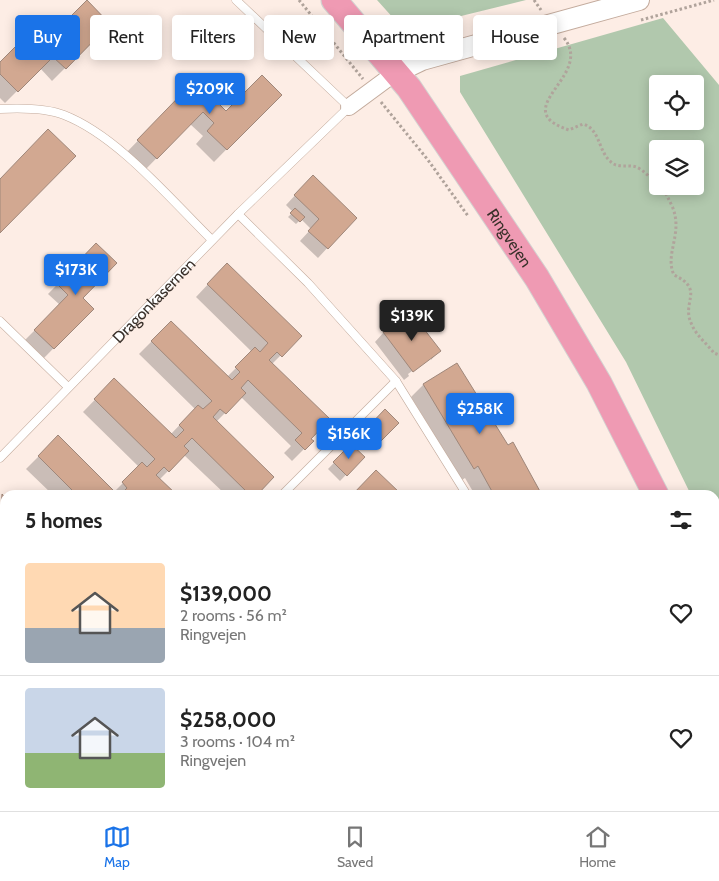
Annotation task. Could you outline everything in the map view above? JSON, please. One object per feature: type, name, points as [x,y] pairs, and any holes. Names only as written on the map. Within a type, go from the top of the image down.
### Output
[{"type":"main road","name":"Ringvejen","points":[[334,0],[409,88],[537,278],[599,383],[653,490]]},
{"type":"street","points":[[557,23],[639,0]]},
{"type":"street","points":[[396,73],[422,60],[473,46]]},
{"type":"street","name":"Dragonkasernen","points":[[349,107],[371,89],[396,73]]},
{"type":"lane","points":[[236,0],[349,107]]},
{"type":"lane","name":"Dragonkasernen","points":[[0,458],[212,240],[349,107]]},
{"type":"lane","points":[[0,110],[19,108],[62,114],[94,129],[130,159],[212,240]]},
{"type":"lane","points":[[238,214],[308,283],[396,381],[464,490]]},
{"type":"lane","points":[[0,321],[68,387]]},
{"type":"lane","points":[[287,490],[396,381]]},
{"type":"path","points":[[299,0],[428,160],[472,221]]},
{"type":"path","points":[[534,0],[545,15]]},
{"type":"path","points":[[557,30],[566,41],[570,52],[566,75],[548,97],[545,115],[549,122],[569,130],[583,124],[587,125],[593,129],[609,161],[616,166],[636,167],[649,178]]},
{"type":"path","points":[[666,195],[676,215],[678,230],[670,266],[674,275],[688,281],[692,288],[689,316],[692,325],[714,353],[719,355]]},
{"type":"green space","points":[[377,0],[526,0],[463,15],[390,15]]},
{"type":"green space","points":[[663,18],[719,85],[719,490],[689,490],[626,362],[460,92],[460,76],[516,60],[557,60],[557,48]]},
{"type":"building","points":[[87,0],[101,15],[90,15],[90,44],[80,55],[80,15],[72,15]]},
{"type":"building","points":[[15,47],[15,60],[50,60],[18,92],[0,74],[0,62]]},
{"type":"building","points":[[56,60],[75,60],[66,69]]},
{"type":"building","points":[[262,75],[282,95],[227,150],[207,131],[214,123],[203,112],[157,159],[137,140],[197,78],[217,98],[215,100],[226,111]]},
{"type":"building","points":[[48,129],[76,156],[0,233],[0,179]]},
{"type":"building","points":[[313,175],[357,218],[328,249],[308,231],[319,219],[294,195]]},
{"type":"building","points":[[295,208],[305,217],[300,222],[290,213]]},
{"type":"building","points":[[96,243],[117,263],[83,298],[94,309],[54,349],[34,330],[68,295],[57,284]]},
{"type":"building","points":[[227,263],[302,336],[282,357],[277,352],[269,360],[330,419],[311,439],[314,441],[305,450],[295,440],[302,433],[248,380],[241,388],[246,393],[226,414],[220,409],[213,417],[274,477],[262,490],[245,490],[192,438],[184,446],[189,451],[169,472],[164,467],[156,475],[172,490],[125,490],[127,488],[122,482],[142,462],[147,467],[155,459],[94,399],[114,378],[176,438],[184,430],[179,425],[198,405],[203,409],[212,401],[151,341],[171,321],[232,380],[240,372],[235,367],[255,347],[260,352],[268,343],[207,284]]},
{"type":"building","points":[[410,311],[441,351],[413,372],[383,332]]},
{"type":"building","points":[[457,363],[508,445],[513,442],[539,490],[491,490],[478,466],[474,469],[423,384]]},
{"type":"building","points":[[385,409],[399,423],[381,441],[367,428]]},
{"type":"building","points":[[58,435],[113,490],[72,490],[38,456]]},
{"type":"building","points":[[351,444],[365,457],[347,476],[333,462]]},
{"type":"building","points":[[376,470],[397,490],[357,490]]}]
